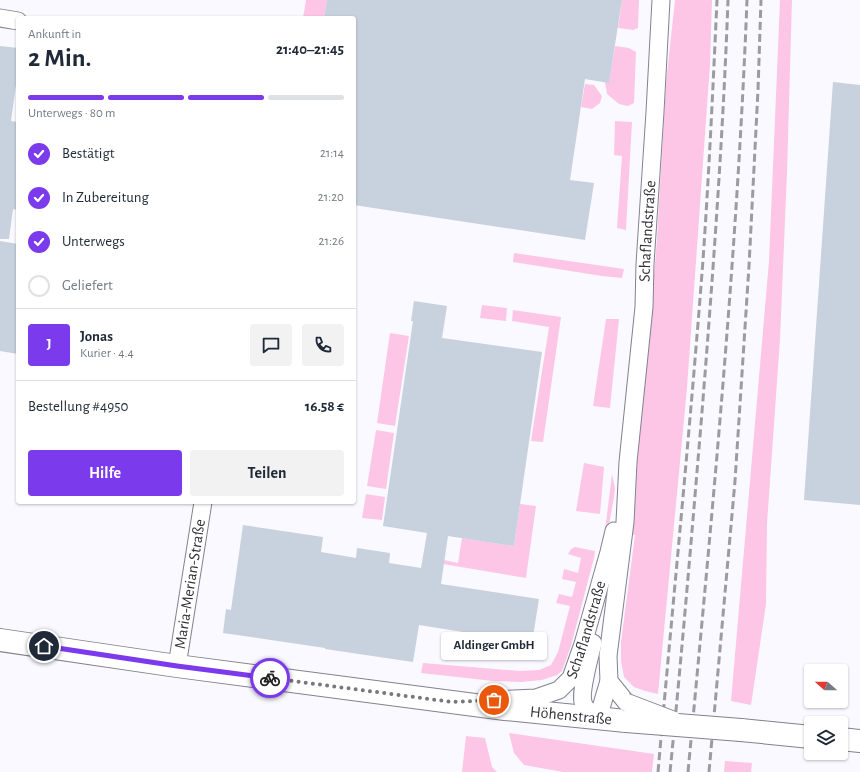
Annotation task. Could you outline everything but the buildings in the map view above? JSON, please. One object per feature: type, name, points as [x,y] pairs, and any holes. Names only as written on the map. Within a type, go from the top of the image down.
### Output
[{"type":"main road","name":"Höhenstraße","points":[[0,640],[177,666],[505,709],[598,718],[626,711],[688,726],[804,736]]},
{"type":"main road","points":[[848,740],[860,741]]},
{"type":"street","name":"Schaflandstraße","points":[[628,462],[609,552],[596,628],[583,690],[583,703],[590,713],[598,718],[609,681],[608,656],[624,522],[628,462],[644,307],[645,264],[661,0]]},
{"type":"street","points":[[0,18],[16,21]]},
{"type":"street","name":"Maria-Merian-Straße","points":[[177,666],[203,504]]},
{"type":"street","name":"Schaflandstraße","points":[[452,702],[536,698],[559,690],[571,678],[583,644],[609,552]]},
{"type":"street","points":[[609,681],[626,711]]},
{"type":"shaded area","points":[[306,0],[327,0],[324,16],[303,16]]},
{"type":"shaded area","points":[[622,0],[639,0],[638,28],[633,30],[618,28]]},
{"type":"shaded area","points":[[675,0],[712,0],[710,64],[687,388],[658,694],[634,687],[624,677],[621,661],[621,642],[635,535],[629,534],[644,395],[657,239],[666,83]]},
{"type":"shaded area","points":[[780,0],[792,0],[787,173],[780,339],[767,524],[766,604],[751,705],[731,701],[769,261]]},
{"type":"shaded area","points":[[615,46],[629,48],[636,52],[634,103],[628,106],[619,104],[607,94],[605,82],[609,82]]},
{"type":"shaded area","points":[[585,84],[594,85],[602,96],[600,103],[592,109],[581,107]]},
{"type":"shaded area","points":[[615,121],[632,122],[626,230],[617,228],[622,156],[614,155]]},
{"type":"shaded area","points":[[514,253],[624,269],[622,278],[602,276],[513,262]]},
{"type":"shaded area","points":[[482,305],[507,308],[506,321],[480,318]]},
{"type":"shaded area","points":[[513,310],[561,317],[543,442],[531,441],[549,327],[512,321]]},
{"type":"shaded area","points":[[606,319],[619,319],[610,408],[593,406]]},
{"type":"shaded area","points":[[390,333],[409,336],[395,426],[377,423]]},
{"type":"shaded area","points":[[376,430],[394,433],[386,489],[367,486]]},
{"type":"shaded area","points":[[584,463],[604,467],[600,514],[576,511]]},
{"type":"shaded area","points":[[612,474],[615,488],[614,497],[608,530],[605,531]]},
{"type":"shaded area","points":[[366,494],[385,497],[382,520],[362,518]]},
{"type":"shaded area","points":[[520,504],[536,506],[526,578],[443,564],[444,560],[458,563],[462,538],[514,546]]},
{"type":"shaded area","points":[[575,547],[595,551],[571,646],[562,671],[557,675],[542,680],[521,682],[493,681],[421,673],[423,663],[520,671],[539,670],[551,665],[558,652],[570,606],[556,603],[559,594],[572,597],[576,582],[562,579],[564,569],[578,573],[581,558],[568,554],[571,549]]},
{"type":"shaded area","points":[[509,733],[654,754],[652,772],[563,772],[524,765],[514,753]]},
{"type":"shaded area","points":[[466,736],[485,738],[492,767],[497,772],[462,772]]},
{"type":"shaded area","points":[[725,761],[752,763],[751,772],[724,772]]},
{"type":"railway","points":[[658,772],[703,260],[717,0]]},
{"type":"railway","points":[[670,772],[691,547],[710,309],[728,0]]},
{"type":"railway","points":[[688,772],[723,386],[743,97],[747,0]]},
{"type":"railway","points":[[709,772],[735,481],[749,266],[761,0]]},
{"type":"way so far","points":[[270,678],[452,702],[494,700]]},
{"type":"place","name":"Aldinger GmbH","points":[[494,700]]},
{"type":"route","points":[[44,646],[270,678]]}]
